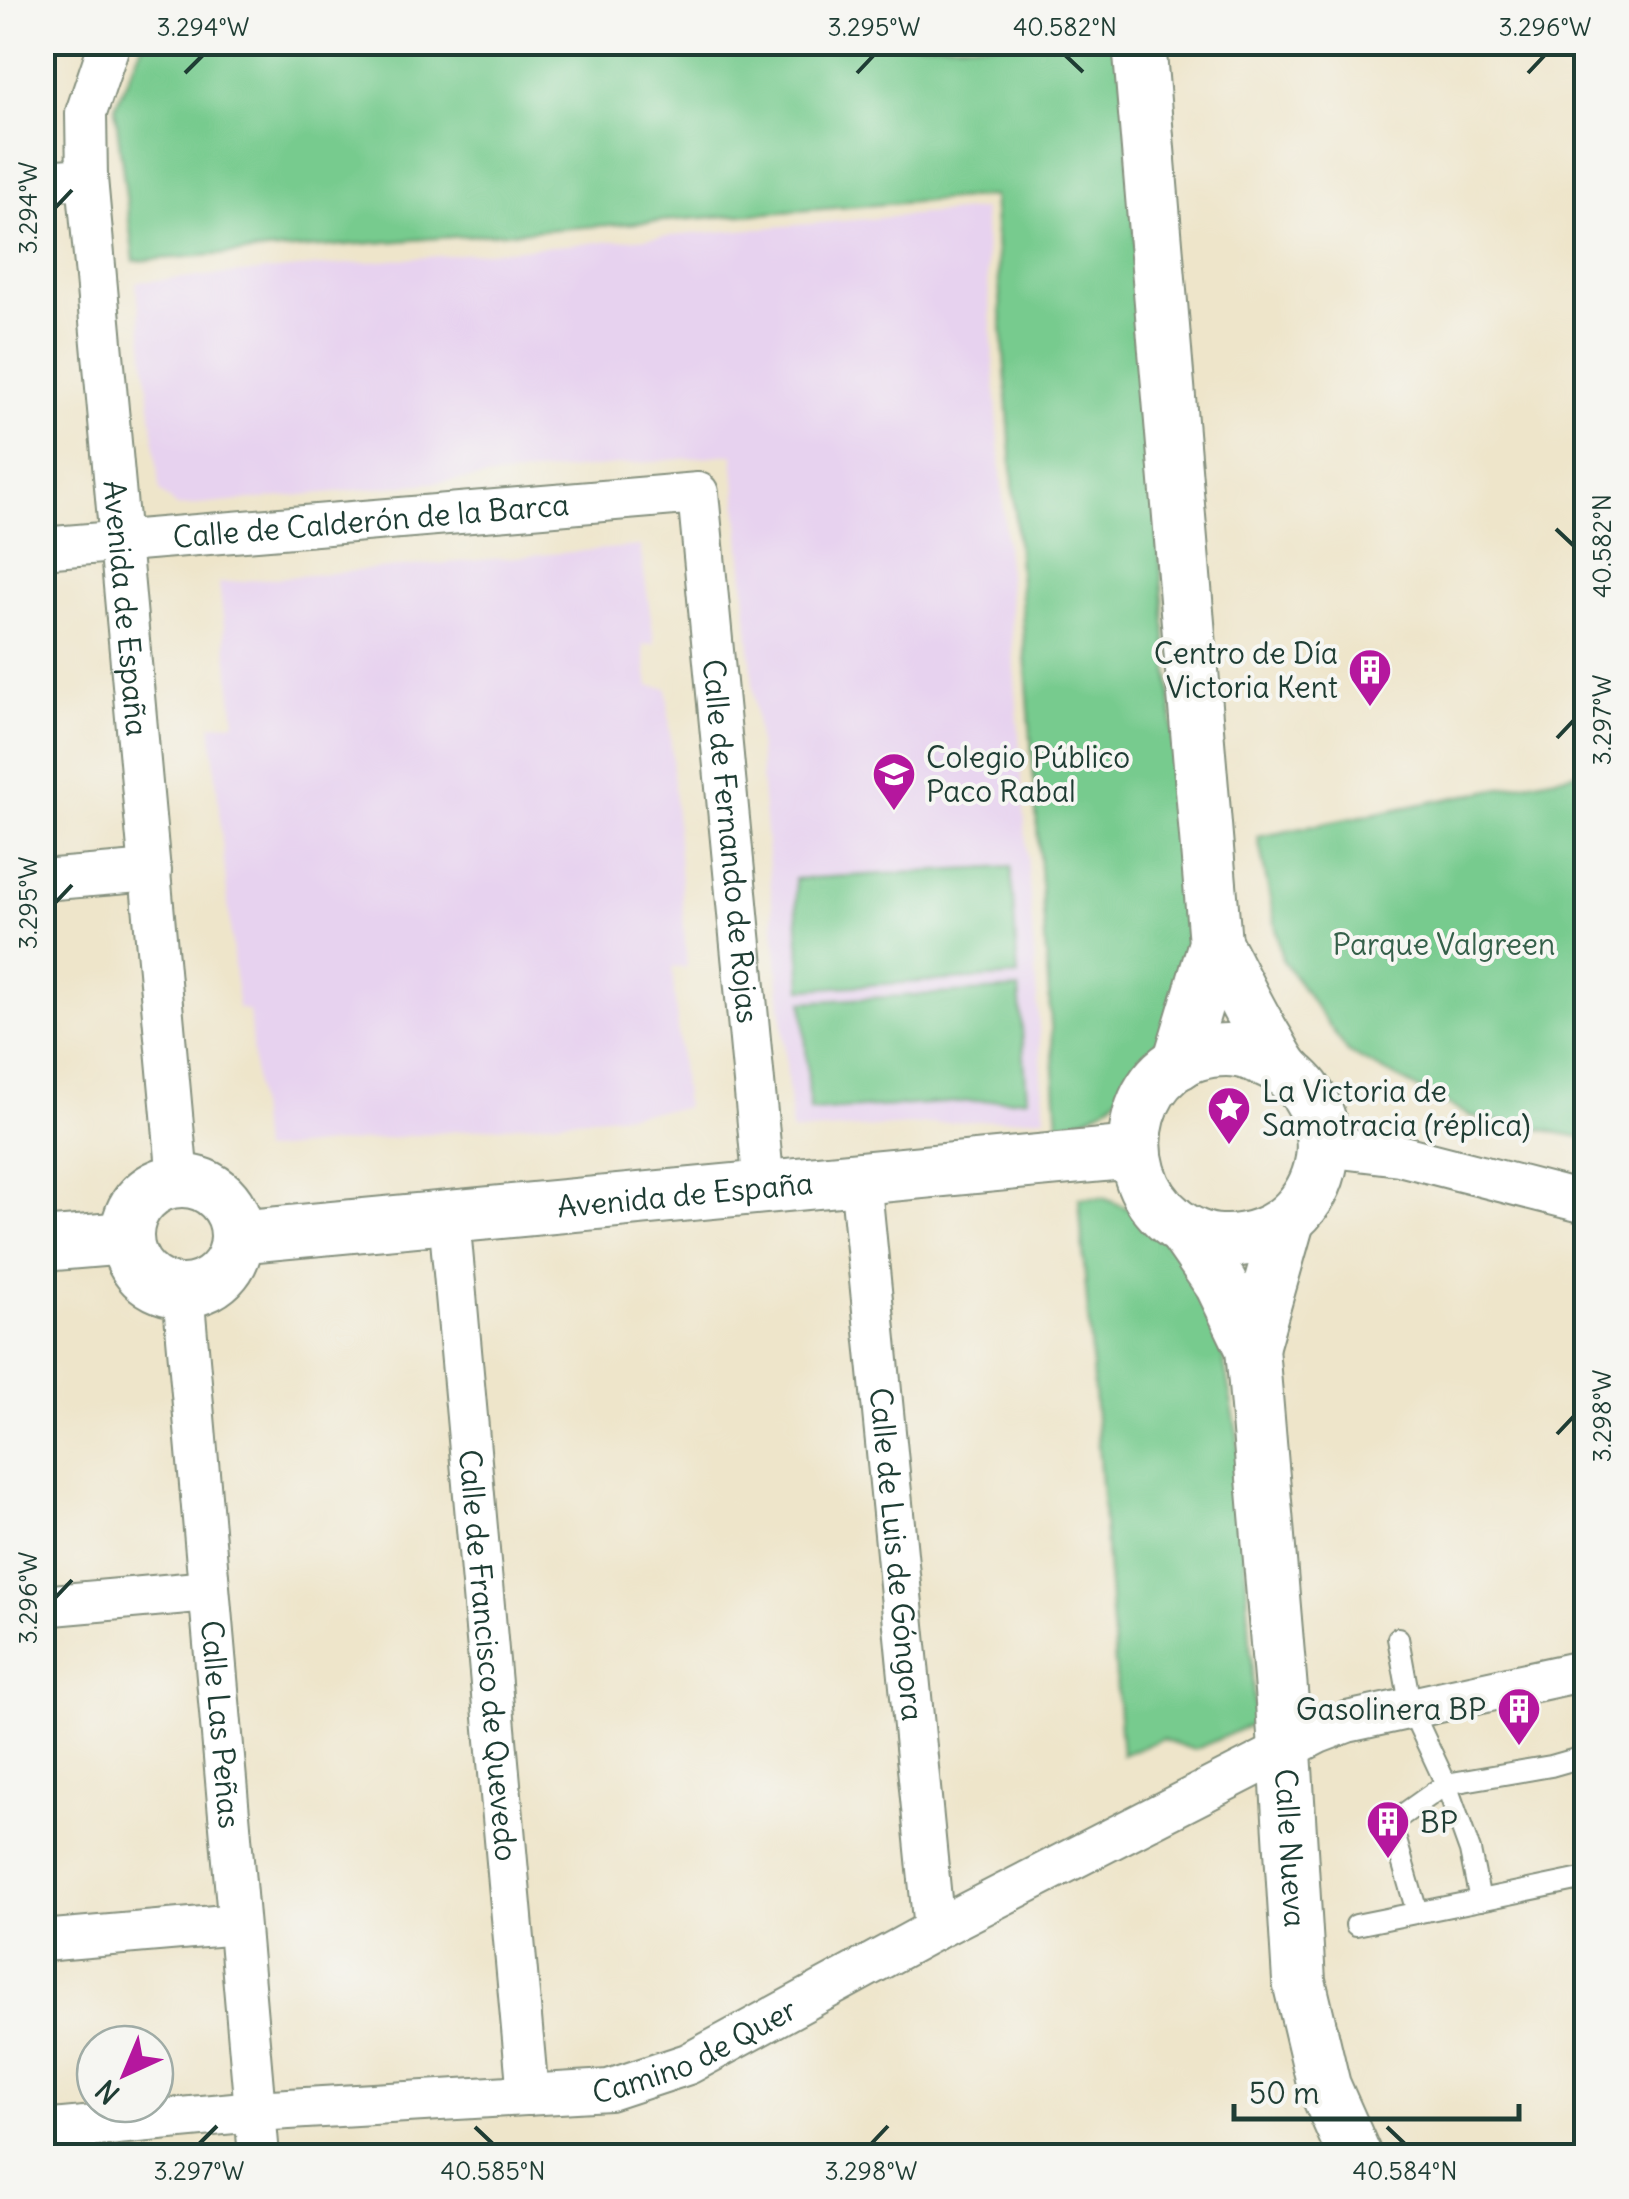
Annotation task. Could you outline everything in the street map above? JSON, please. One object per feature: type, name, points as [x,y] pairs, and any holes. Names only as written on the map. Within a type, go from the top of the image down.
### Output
[{"type":"street","name":"Avenida de España","points":[[110,42],[86,113],[87,178],[178,1180]]},
{"type":"street","points":[[1139,42],[1215,943],[1179,1063]]},
{"type":"street","points":[[42,181],[87,178]]},
{"type":"street","name":"Calle de Calderón de la Barca","points":[[42,548],[698,493]]},
{"type":"street","name":"Calle de Fernando de Rojas","points":[[698,493],[764,1187]]},
{"type":"street","points":[[42,880],[151,871]]},
{"type":"street","points":[[1215,943],[1253,1018],[1319,1116],[1324,1146],[1320,1172],[1310,1197],[1288,1221],[1235,1242],[1214,1241],[1184,1230],[1158,1210],[1141,1183],[1134,1152],[1144,1100],[1159,1079],[1179,1063],[1203,1053],[1228,1050],[1256,1056],[1284,1069]]},
{"type":"street","points":[[1324,1146],[1398,1155],[1586,1203]]},
{"type":"street","name":"Avenida de España","points":[[238,1237],[1134,1152]]},
{"type":"street","name":"Calle de Luis de Góngora","points":[[860,1178],[934,1930]]},
{"type":"street","points":[[178,1180],[197,1182],[226,1202],[235,1218],[238,1237],[227,1269],[200,1288],[183,1292],[150,1282],[138,1270],[126,1238],[128,1220],[146,1192],[178,1180]]},
{"type":"street","name":"Calle de Francisco de Quevedo","points":[[449,1217],[528,2095]]},
{"type":"street","name":"Calle Nueva","points":[[1288,1221],[1252,1348],[1299,1981],[1324,2086],[1355,2156]]},
{"type":"street","name":"Calle Nueva","points":[[1184,1230],[1222,1284],[1252,1348]]},
{"type":"street","points":[[42,1246],[126,1238]]},
{"type":"street","name":"Calle Las Peñas","points":[[183,1292],[259,2156]]},
{"type":"street","points":[[42,1606],[209,1591]]},
{"type":"street","name":"Camino de Quer","points":[[42,2131],[255,2112],[608,2090],[688,2064],[934,1930],[1347,1722],[1586,1670]]},
{"type":"street","points":[[42,1941],[238,1924]]},
{"type":"lane","points":[[1398,1638],[1411,1708],[1446,1784],[1470,1851],[1480,1900]]},
{"type":"lane","points":[[1417,1912],[1392,1823],[1446,1784],[1586,1756]]},
{"type":"lane","points":[[1356,1925],[1586,1878]]},
{"type":"shaded area","name":"Colegio Público Paco Rabal","points":[[983,209],[1045,1117],[792,1132],[733,454],[177,507],[160,491],[136,282]]},
{"type":"shaded area","points":[[640,546],[655,644],[643,645],[649,686],[667,688],[687,967],[672,968],[685,1108],[261,1151],[249,1011],[238,1008],[211,725],[235,722],[219,583]]},
{"type":"green space","points":[[143,43],[1120,43],[1193,985],[1150,1058],[1121,1093],[1089,1116],[1058,1124],[993,196],[134,261],[115,107]]},
{"type":"green space","name":"Parque Valgreen","points":[[1586,771],[1586,1138],[1470,1116],[1348,1052],[1282,959],[1258,837]]},
{"type":"green space","points":[[1011,867],[1018,976],[802,989],[795,879]]},
{"type":"green space","points":[[1019,989],[1027,1098],[810,1111],[803,1002]]},
{"type":"green space","points":[[1079,1198],[1103,1198],[1130,1209],[1209,1282],[1238,1437],[1255,1723],[1194,1750],[1162,1739],[1122,1755]]},
{"type":"place","name":"Centro de Día Victoria Kent","points":[[1370,708]]},
{"type":"place","name":"Colegio Público Paco Rabal","points":[[894,812]]},
{"type":"place","name":"La Victoria de Samotracia (réplica)","points":[[1229,1146]]},
{"type":"place","name":"Gasolinera BP","points":[[1519,1747]]},
{"type":"place","name":"BP","points":[[1388,1860]]}]
